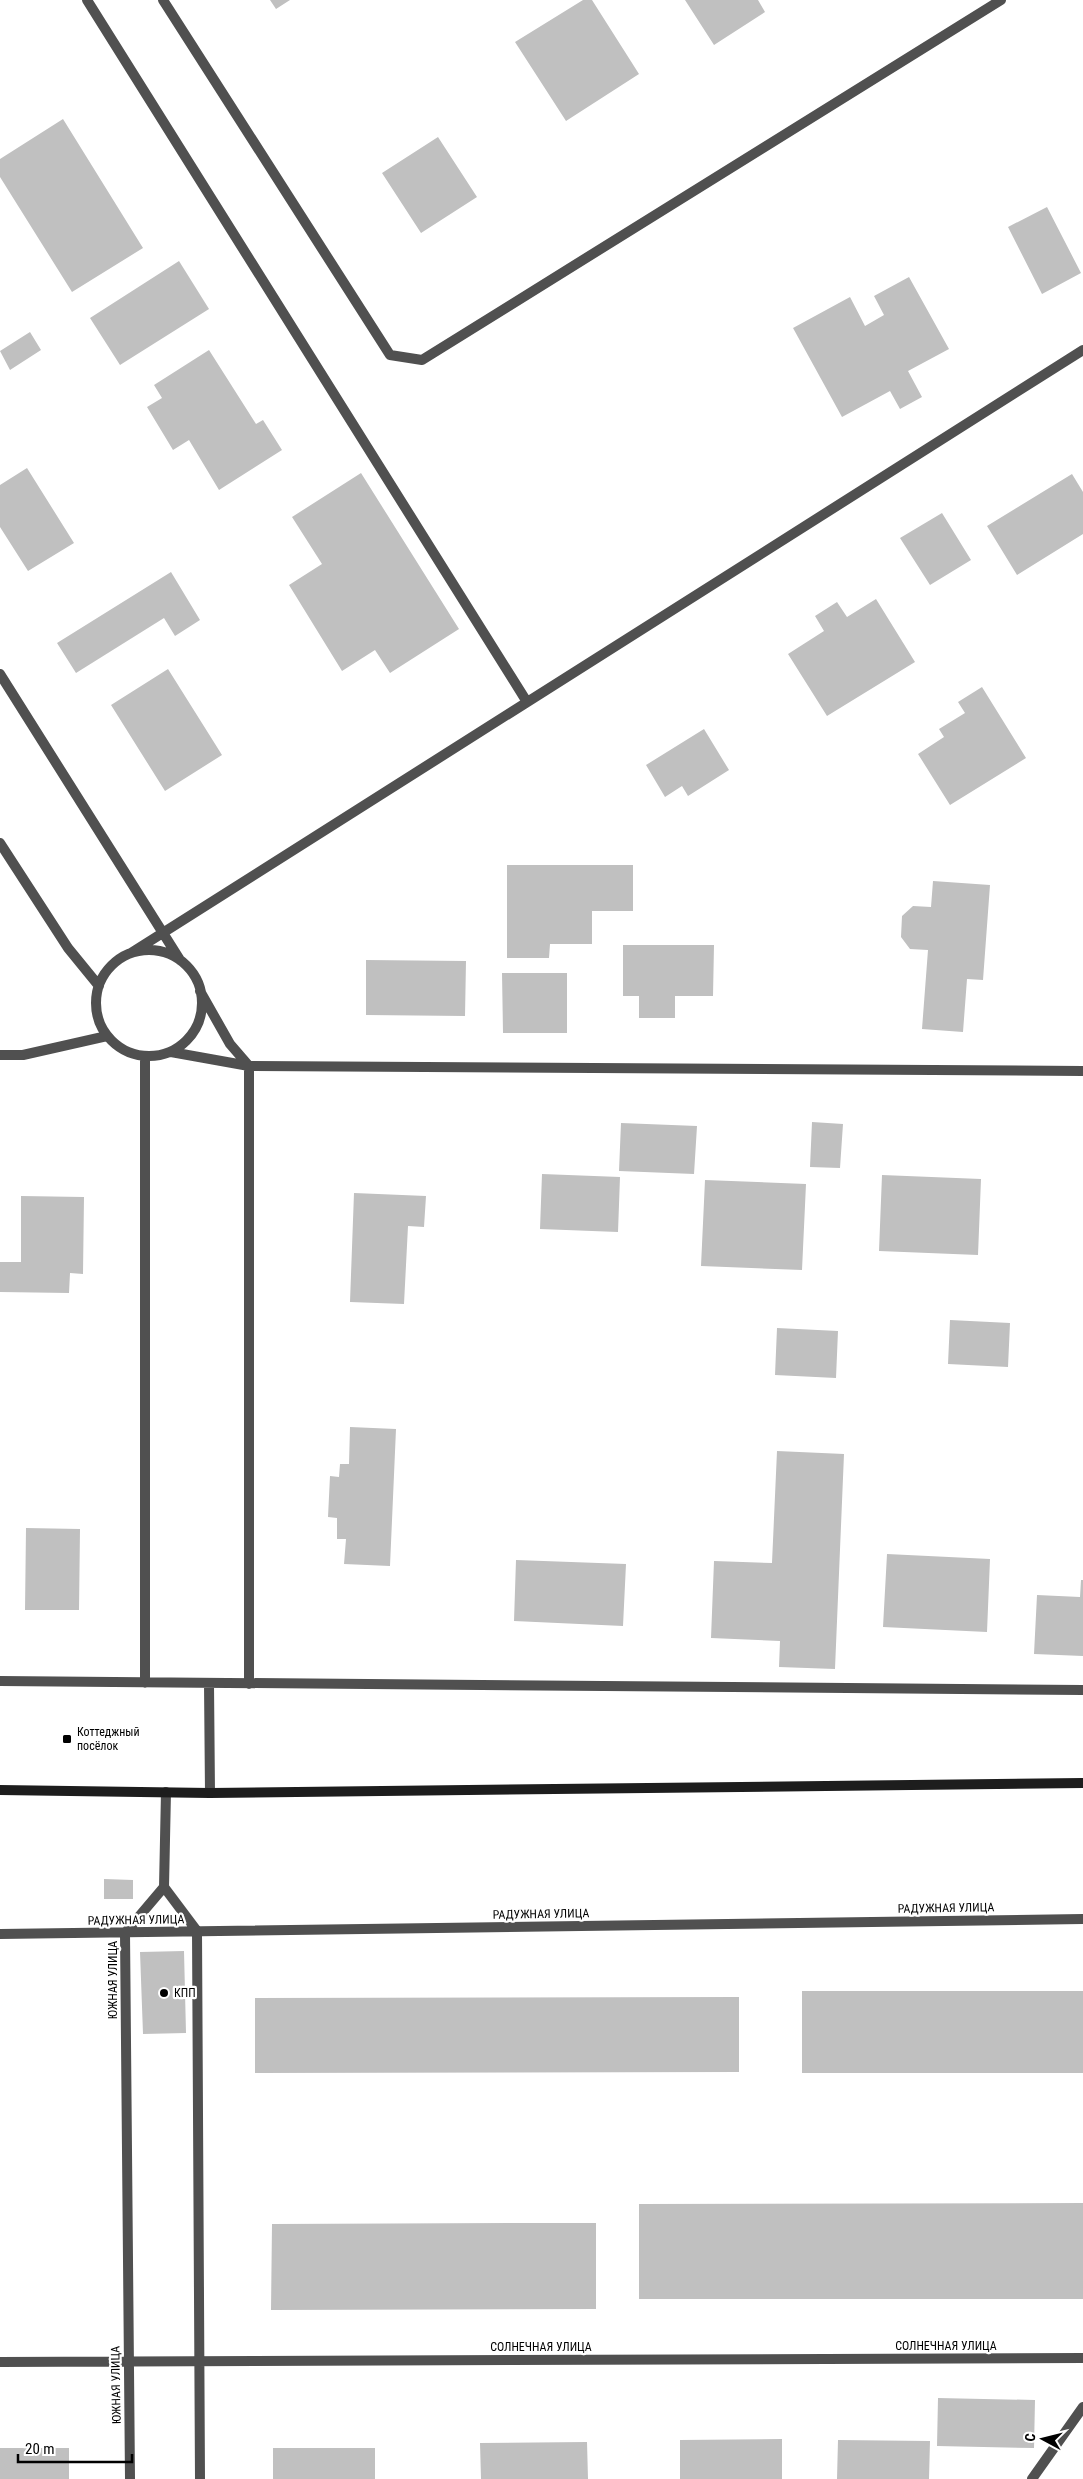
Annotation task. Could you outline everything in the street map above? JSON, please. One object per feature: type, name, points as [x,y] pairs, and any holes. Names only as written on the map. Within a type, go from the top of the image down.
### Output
[{"type":"main road","points":[[0,1790],[210,1793],[1083,1783]]},
{"type":"street","points":[[87,0],[527,702]]},
{"type":"street","points":[[163,0],[390,355],[422,360],[1002,0]]},
{"type":"street","points":[[1083,350],[131,953],[112,966],[99,986],[96,1003],[99,1020],[107,1036],[117,1046],[131,1053],[145,1057],[171,1052],[248,1066],[1083,1071]]},
{"type":"street","points":[[0,674],[180,960],[193,974],[200,991],[230,1044],[248,1066],[249,1684]]},
{"type":"street","points":[[0,843],[68,948],[99,986]]},
{"type":"street","points":[[131,953],[148,950],[164,952],[180,960]]},
{"type":"street","points":[[171,1052],[186,1042],[197,1026],[201,1009],[200,991]]},
{"type":"street","points":[[0,1055],[23,1055],[107,1036]]},
{"type":"street","points":[[145,1057],[145,1683]]},
{"type":"street","points":[[0,1681],[1083,1690]]},
{"type":"street","points":[[209,1684],[210,1793]]},
{"type":"street","points":[[166,1792],[164,1887],[197,1932],[200,2479]]},
{"type":"street","name":"ЮЖНАЯ УЛИЦА","points":[[130,2479],[125,1933],[164,1887]]},
{"type":"street","name":"РАДУЖНАЯ УЛИЦА","points":[[0,1934],[1083,1918]]},
{"type":"street","name":"СОЛНЕЧНАЯ УЛИЦА","points":[[0,2362],[128,2360],[1083,2358]]},
{"type":"street","points":[[1032,2479],[1083,2407]]},
{"type":"building","points":[[270,0],[290,0],[276,9]]},
{"type":"building","points":[[583,0],[592,0],[639,74],[566,121],[515,42]]},
{"type":"building","points":[[685,0],[758,0],[765,12],[714,45]]},
{"type":"building","points":[[63,119],[143,248],[72,292],[0,177],[0,159]]},
{"type":"building","points":[[438,137],[477,197],[421,233],[382,173]]},
{"type":"building","points":[[1047,207],[1081,273],[1042,294],[1008,227]]},
{"type":"building","points":[[179,261],[209,309],[120,365],[90,318]]},
{"type":"building","points":[[909,277],[949,349],[908,371],[922,397],[900,409],[890,391],[842,417],[793,328],[850,297],[865,326],[884,315],[874,296]]},
{"type":"building","points":[[30,332],[41,350],[10,370],[0,351]]},
{"type":"building","points":[[209,350],[256,424],[263,420],[282,450],[219,490],[189,440],[173,450],[147,407],[162,398],[154,385]]},
{"type":"building","points":[[27,468],[74,543],[28,571],[0,527],[0,485]]},
{"type":"building","points":[[361,473],[459,629],[390,673],[375,650],[342,671],[289,585],[322,564],[292,517]]},
{"type":"building","points":[[1072,474],[1083,492],[1083,534],[1017,575],[987,526]]},
{"type":"building","points":[[942,513],[971,560],[930,585],[900,538]]},
{"type":"building","points":[[171,572],[200,620],[175,636],[164,618],[76,673],[57,643]]},
{"type":"building","points":[[876,599],[915,662],[827,716],[788,654],[824,631],[815,616],[837,602],[847,617]]},
{"type":"building","points":[[168,669],[222,755],[165,791],[111,705]]},
{"type":"building","points":[[982,687],[1026,758],[950,805],[918,754],[944,737],[939,729],[965,713],[958,702]]},
{"type":"building","points":[[704,729],[729,770],[688,796],[682,786],[665,797],[646,765]]},
{"type":"building","points":[[507,865],[633,865],[633,911],[592,911],[592,944],[550,944],[549,958],[507,958]]},
{"type":"building","points":[[933,881],[990,885],[983,980],[967,979],[963,1032],[922,1029],[928,950],[910,949],[901,937],[902,916],[913,906],[931,907]]},
{"type":"building","points":[[623,945],[714,945],[713,996],[675,996],[675,1018],[639,1018],[639,996],[623,996]]},
{"type":"building","points":[[366,960],[466,961],[465,1016],[366,1015]]},
{"type":"building","points":[[502,973],[567,973],[567,1033],[503,1033]]},
{"type":"building","points":[[812,1122],[843,1124],[840,1168],[810,1167]]},
{"type":"building","points":[[621,1123],[697,1126],[694,1174],[619,1171]]},
{"type":"building","points":[[542,1174],[620,1177],[618,1232],[540,1229]]},
{"type":"building","points":[[882,1175],[981,1179],[978,1255],[879,1251]]},
{"type":"building","points":[[705,1180],[806,1184],[802,1270],[701,1266]]},
{"type":"building","points":[[354,1193],[426,1196],[424,1227],[408,1226],[404,1304],[350,1302]]},
{"type":"building","points":[[21,1196],[84,1197],[83,1274],[70,1273],[69,1293],[0,1292],[0,1262],[21,1262]]},
{"type":"building","points":[[950,1320],[1010,1323],[1008,1367],[948,1364]]},
{"type":"building","points":[[777,1328],[838,1331],[836,1378],[775,1375]]},
{"type":"building","points":[[350,1427],[396,1429],[390,1566],[344,1564],[346,1539],[337,1539],[337,1518],[328,1517],[330,1476],[339,1477],[340,1464],[349,1464]]},
{"type":"building","points":[[777,1451],[844,1454],[835,1669],[779,1667],[780,1641],[711,1638],[714,1561],[772,1563]]},
{"type":"building","points":[[26,1528],[80,1529],[79,1610],[25,1610]]},
{"type":"building","points":[[887,1554],[990,1559],[987,1632],[883,1627]]},
{"type":"building","points":[[516,1560],[626,1564],[623,1626],[514,1621]]},
{"type":"building","points":[[1081,1580],[1083,1580],[1083,1656],[1034,1654],[1037,1595],[1080,1597]]},
{"type":"building","points":[[104,1879],[133,1880],[133,1899],[104,1899]]},
{"type":"building","name":"КПП","points":[[184,1951],[186,2033],[143,2034],[140,1952]]},
{"type":"building","points":[[802,1991],[1083,1991],[1083,2073],[802,2073]]},
{"type":"building","points":[[739,1997],[739,2072],[255,2073],[255,1998]]},
{"type":"building","points":[[1083,2203],[1083,2299],[639,2299],[639,2204]]},
{"type":"building","points":[[596,2223],[596,2309],[271,2310],[272,2224]]},
{"type":"building","points":[[938,2398],[1035,2400],[1034,2448],[937,2446]]},
{"type":"building","points":[[782,2439],[782,2479],[680,2479],[680,2440]]},
{"type":"building","points":[[838,2440],[930,2441],[929,2479],[837,2479]]},
{"type":"building","points":[[587,2442],[588,2479],[481,2479],[480,2443]]},
{"type":"building","points":[[0,2448],[69,2448],[69,2479],[0,2479]]},
{"type":"building","points":[[273,2448],[375,2448],[375,2479],[273,2479]]},
{"type":"place","name":"Коттеджный посёлок","points":[[67,1739]]},
{"type":"place","name":"КПП","points":[[164,1993]]}]
